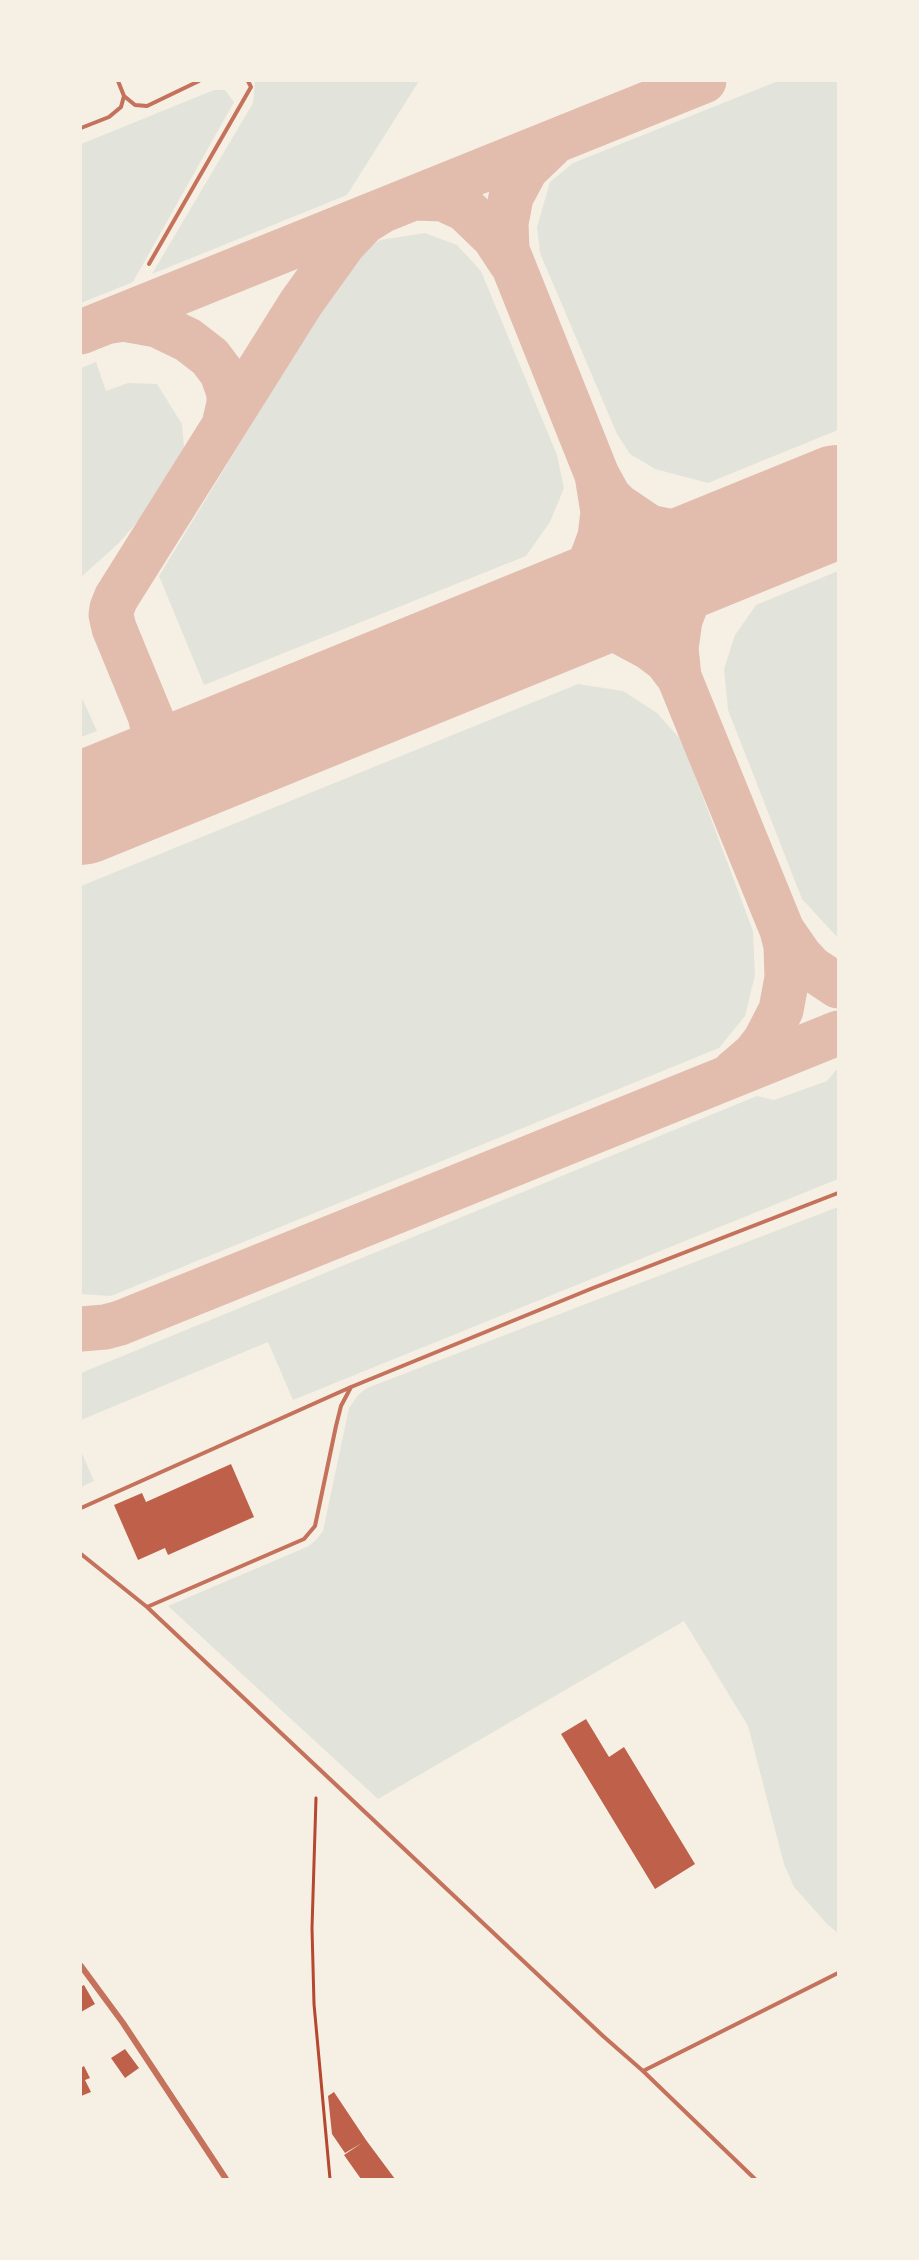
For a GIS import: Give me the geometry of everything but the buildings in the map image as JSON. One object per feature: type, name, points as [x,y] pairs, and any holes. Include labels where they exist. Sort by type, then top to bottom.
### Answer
[{"type":"street","points":[[81,1966],[123,2023],[226,2179]]},
{"type":"lane","points":[[118,81],[124,96],[135,105],[147,106],[199,81]]},
{"type":"lane","points":[[149,264],[251,87],[248,81]]},
{"type":"lane","points":[[81,128],[109,117],[121,107],[124,96]]},
{"type":"lane","points":[[81,1508],[351,1387],[593,1288],[838,1193]]},
{"type":"lane","points":[[147,1607],[304,1539],[315,1526],[341,1406],[351,1387]]},
{"type":"lane","points":[[81,1554],[147,1607],[755,2179]]},
{"type":"lane","points":[[643,2072],[838,1972]]},
{"type":"path","points":[[316,1798],[312,1928],[314,2004],[330,2179]]},
{"type":"shaded area","points":[[255,81],[419,81],[347,195],[152,274],[253,103]]},
{"type":"shaded area","points":[[778,81],[838,81],[838,430],[708,483],[655,469],[630,454],[617,434],[540,253],[537,227],[550,182],[573,163]]},
{"type":"shaded area","points":[[214,90],[225,90],[234,102],[133,282],[81,303],[81,144]]},
{"type":"shaded area","points":[[425,233],[457,245],[481,271],[557,455],[564,488],[550,522],[526,556],[204,685],[159,576],[351,261],[380,240]]},
{"type":"shaded area","points":[[96,362],[106,391],[128,383],[157,384],[182,424],[184,447],[174,479],[119,543],[81,577],[81,368]]},
{"type":"shaded area","points":[[838,571],[838,938],[802,899],[728,710],[724,669],[735,635],[756,605]]},
{"type":"shaded area","points":[[578,684],[623,691],[657,713],[682,741],[753,931],[755,975],[745,1016],[719,1048],[111,1296],[81,1294],[81,886]]},
{"type":"shaded area","points":[[81,696],[97,731],[81,737]]},
{"type":"shaded area","points":[[838,1068],[838,1179],[293,1400],[268,1342],[81,1420],[81,1373],[757,1096],[774,1100],[827,1081]]},
{"type":"shaded area","points":[[838,1207],[838,1933],[794,1887],[784,1864],[748,1726],[684,1621],[378,1799],[168,1606],[309,1546],[316,1540],[323,1531],[349,1408],[358,1395],[367,1388]]},
{"type":"shaded area","points":[[81,1451],[94,1481],[81,1487]]},
{"type":"taxiway","points":[[81,332],[704,81]]},
{"type":"taxiway","points":[[539,622],[566,597],[591,561],[600,537],[603,512],[597,475],[507,250],[506,223],[511,197],[526,169],[550,146]]},
{"type":"taxiway","points":[[416,198],[443,199],[465,209],[494,237],[511,263]]},
{"type":"taxiway","points":[[209,757],[181,751],[163,739],[156,730],[114,628],[112,608],[116,598],[301,303],[344,243],[364,222],[380,212]]},
{"type":"taxiway","points":[[111,321],[124,319],[157,325],[188,340],[210,357],[222,373],[229,393],[224,425]]},
{"type":"taxiway","points":[[597,475],[609,497],[649,527],[692,536],[747,538]]},
{"type":"taxiway","points":[[734,1072],[755,1054],[765,1041],[781,1010],[787,978],[786,946],[782,930],[679,677],[676,648],[680,620],[691,591],[701,576],[722,554],[747,538]]},
{"type":"taxiway","points":[[539,622],[568,618],[597,622],[611,627],[650,648],[666,660],[679,677]]},
{"type":"taxiway","points":[[129,789],[144,774],[153,755],[154,731],[151,720]]},
{"type":"taxiway","points":[[782,930],[811,968],[838,986]]},
{"type":"taxiway","points":[[81,1329],[120,1323],[838,1033]]},
{"type":"runway","points":[[81,809],[838,501]]}]
